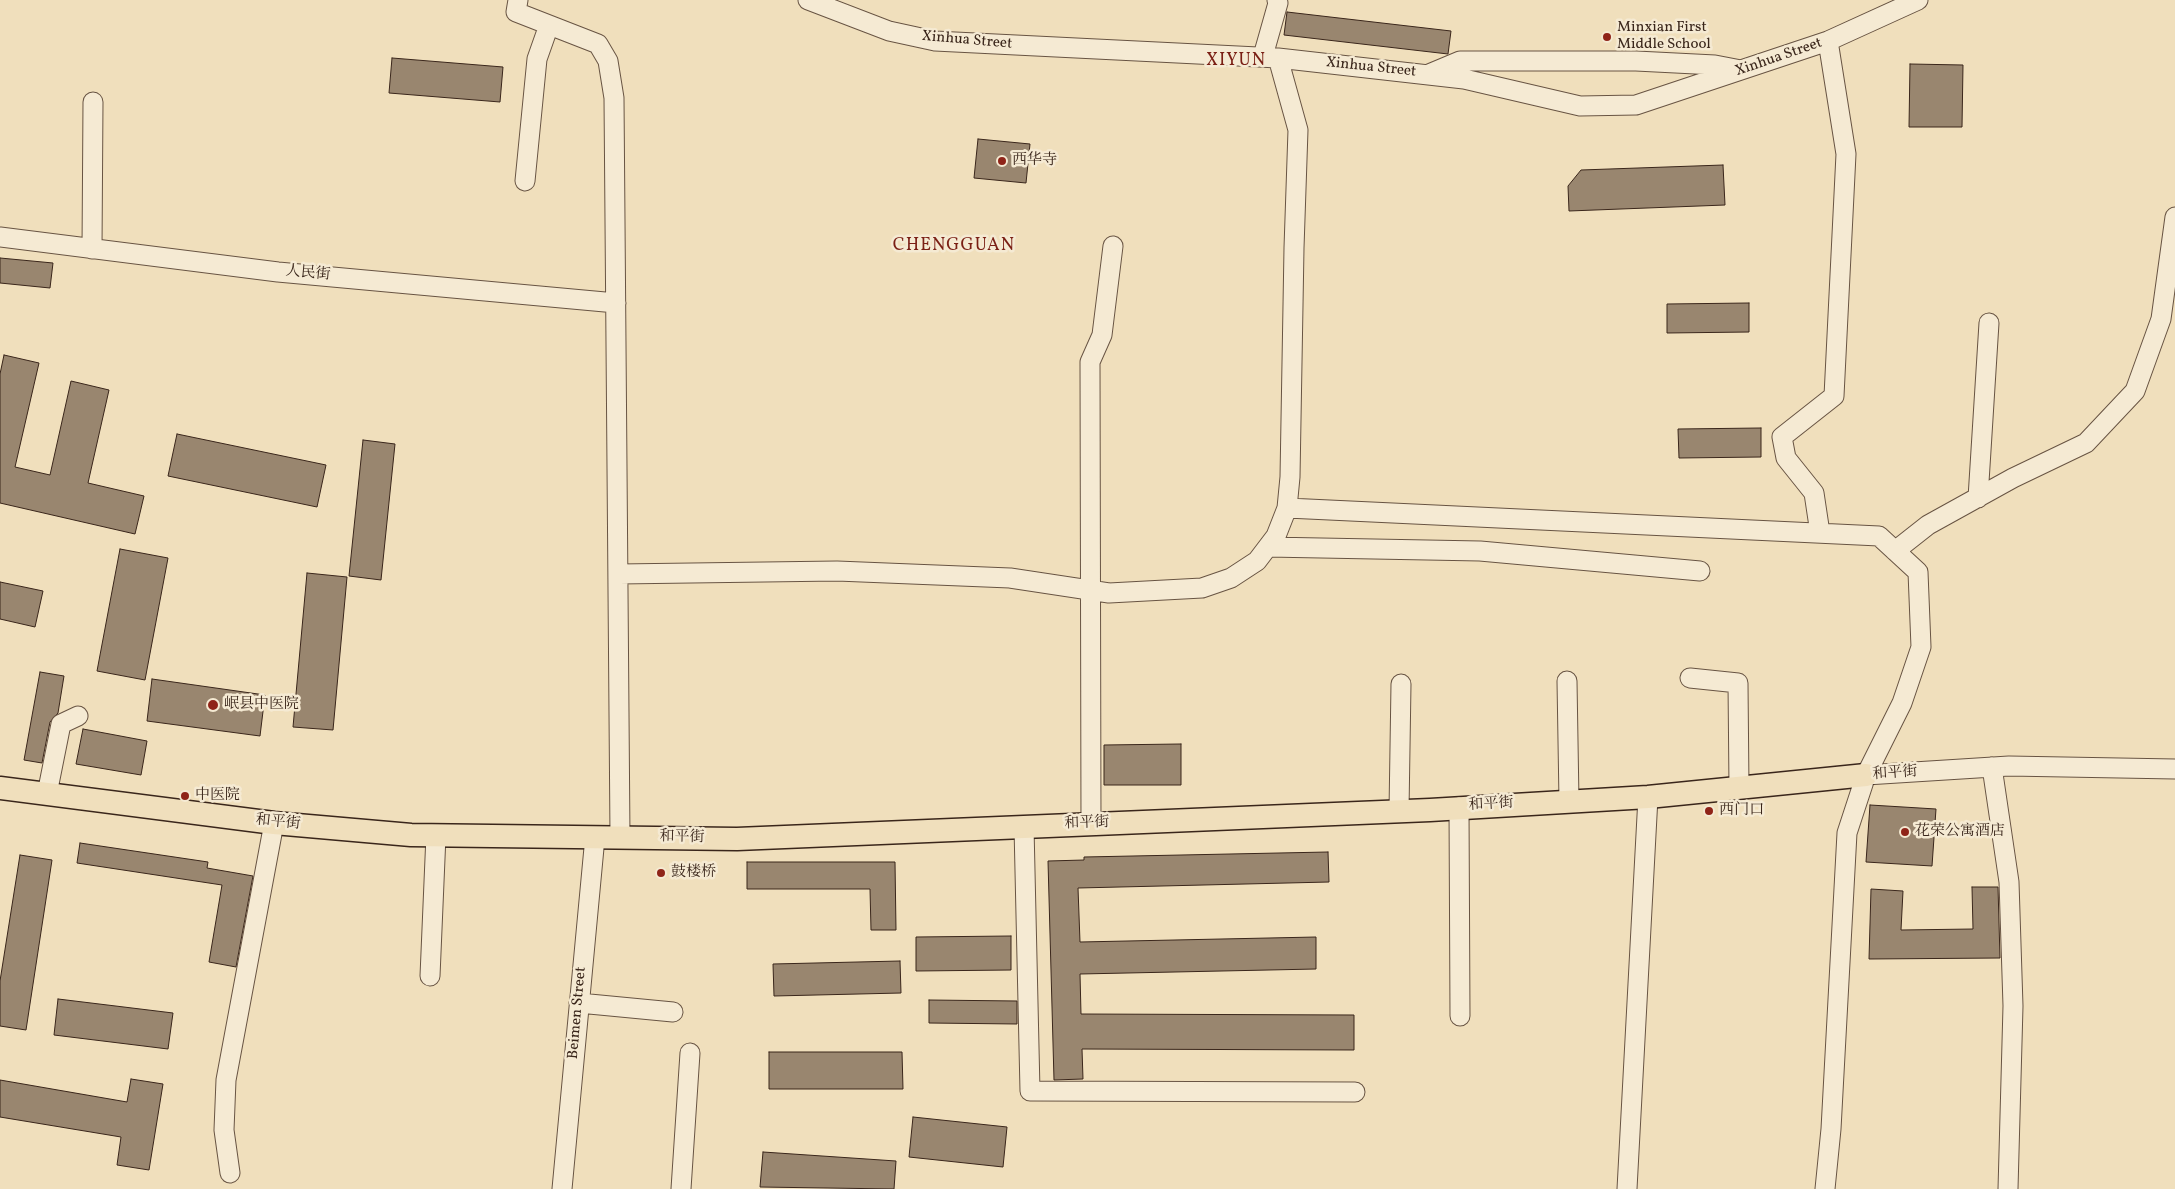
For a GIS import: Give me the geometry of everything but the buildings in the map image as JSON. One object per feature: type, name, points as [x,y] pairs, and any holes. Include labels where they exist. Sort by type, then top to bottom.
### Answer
[{"type":"main road","name":"和平街","points":[[0,788],[274,823],[411,835],[737,839],[1399,811],[1648,797],[1866,775]]},
{"type":"street","points":[[518,0],[516,12],[598,44],[608,61],[614,98],[620,837]]},
{"type":"street","name":"Xinhua Street","points":[[808,0],[889,31],[935,41],[1271,57],[1464,79],[1580,106],[1636,105],[1828,41],[1918,0]]},
{"type":"street","points":[[619,574],[837,571],[1010,578],[1109,592],[1202,588],[1231,578],[1257,561],[1276,536],[1287,508],[1290,477],[1298,130],[1271,57],[1277,0]]},
{"type":"street","points":[[525,181],[537,59],[549,25]]},
{"type":"street","points":[[1820,533],[1814,493],[1786,458],[1782,437],[1834,396],[1846,154],[1828,41]]},
{"type":"street","points":[[1428,74],[1460,61],[1636,61],[1715,65],[1742,71]]},
{"type":"street","points":[[92,249],[93,102]]},
{"type":"street","points":[[1895,551],[1928,525],[2086,443],[2134,392],[2161,319],[2175,217]]},
{"type":"street","name":"人民街","points":[[0,237],[278,272],[616,303]]},
{"type":"street","points":[[1091,824],[1090,362],[1102,335],[1113,246]]},
{"type":"street","points":[[1978,498],[1989,323]]},
{"type":"street","points":[[1287,508],[1879,536],[1918,572],[1921,647],[1902,702],[1866,775],[1847,833],[1832,1119],[1825,1189]]},
{"type":"street","points":[[1268,546],[1480,551],[1700,571]]},
{"type":"street","points":[[1690,678],[1738,683],[1739,788]]},
{"type":"street","points":[[1567,680],[1569,801]]},
{"type":"street","points":[[1399,811],[1400,684]]},
{"type":"street","points":[[47,794],[61,724],[78,716]]},
{"type":"street","points":[[1992,767],[2009,882],[2013,1006],[2008,1189]]},
{"type":"street","name":"和平街","points":[[1866,775],[1992,767],[2175,769]]},
{"type":"street","points":[[1627,1189],[1648,797]]},
{"type":"street","points":[[1459,807],[1460,1016]]},
{"type":"street","points":[[230,1173],[224,1130],[226,1080],[274,823]]},
{"type":"street","points":[[1024,827],[1030,1091],[1355,1092]]},
{"type":"street","points":[[430,976],[436,835]]},
{"type":"street","name":"Beimen Street","points":[[562,1189],[595,837]]},
{"type":"street","points":[[579,1003],[673,1012]]},
{"type":"street","points":[[681,1189],[690,1052]]},
{"type":"place","name":"Minxian First Middle School","points":[[1607,37]]},
{"type":"place","name":"西华寺","points":[[1002,161]]},
{"type":"place","name":"岷县中医院","points":[[213,705]]},
{"type":"place","name":"中医院","points":[[185,796]]},
{"type":"place","name":"西门口","points":[[1709,811]]},
{"type":"place","name":"花荣公寓酒店","points":[[1905,832]]},
{"type":"place","name":"鼓楼桥","points":[[661,873]]},
{"type":"district","name":"XIYUN","points":[[1236,62]]},
{"type":"district","name":"CHENGGUAN","points":[[954,247]]}]
